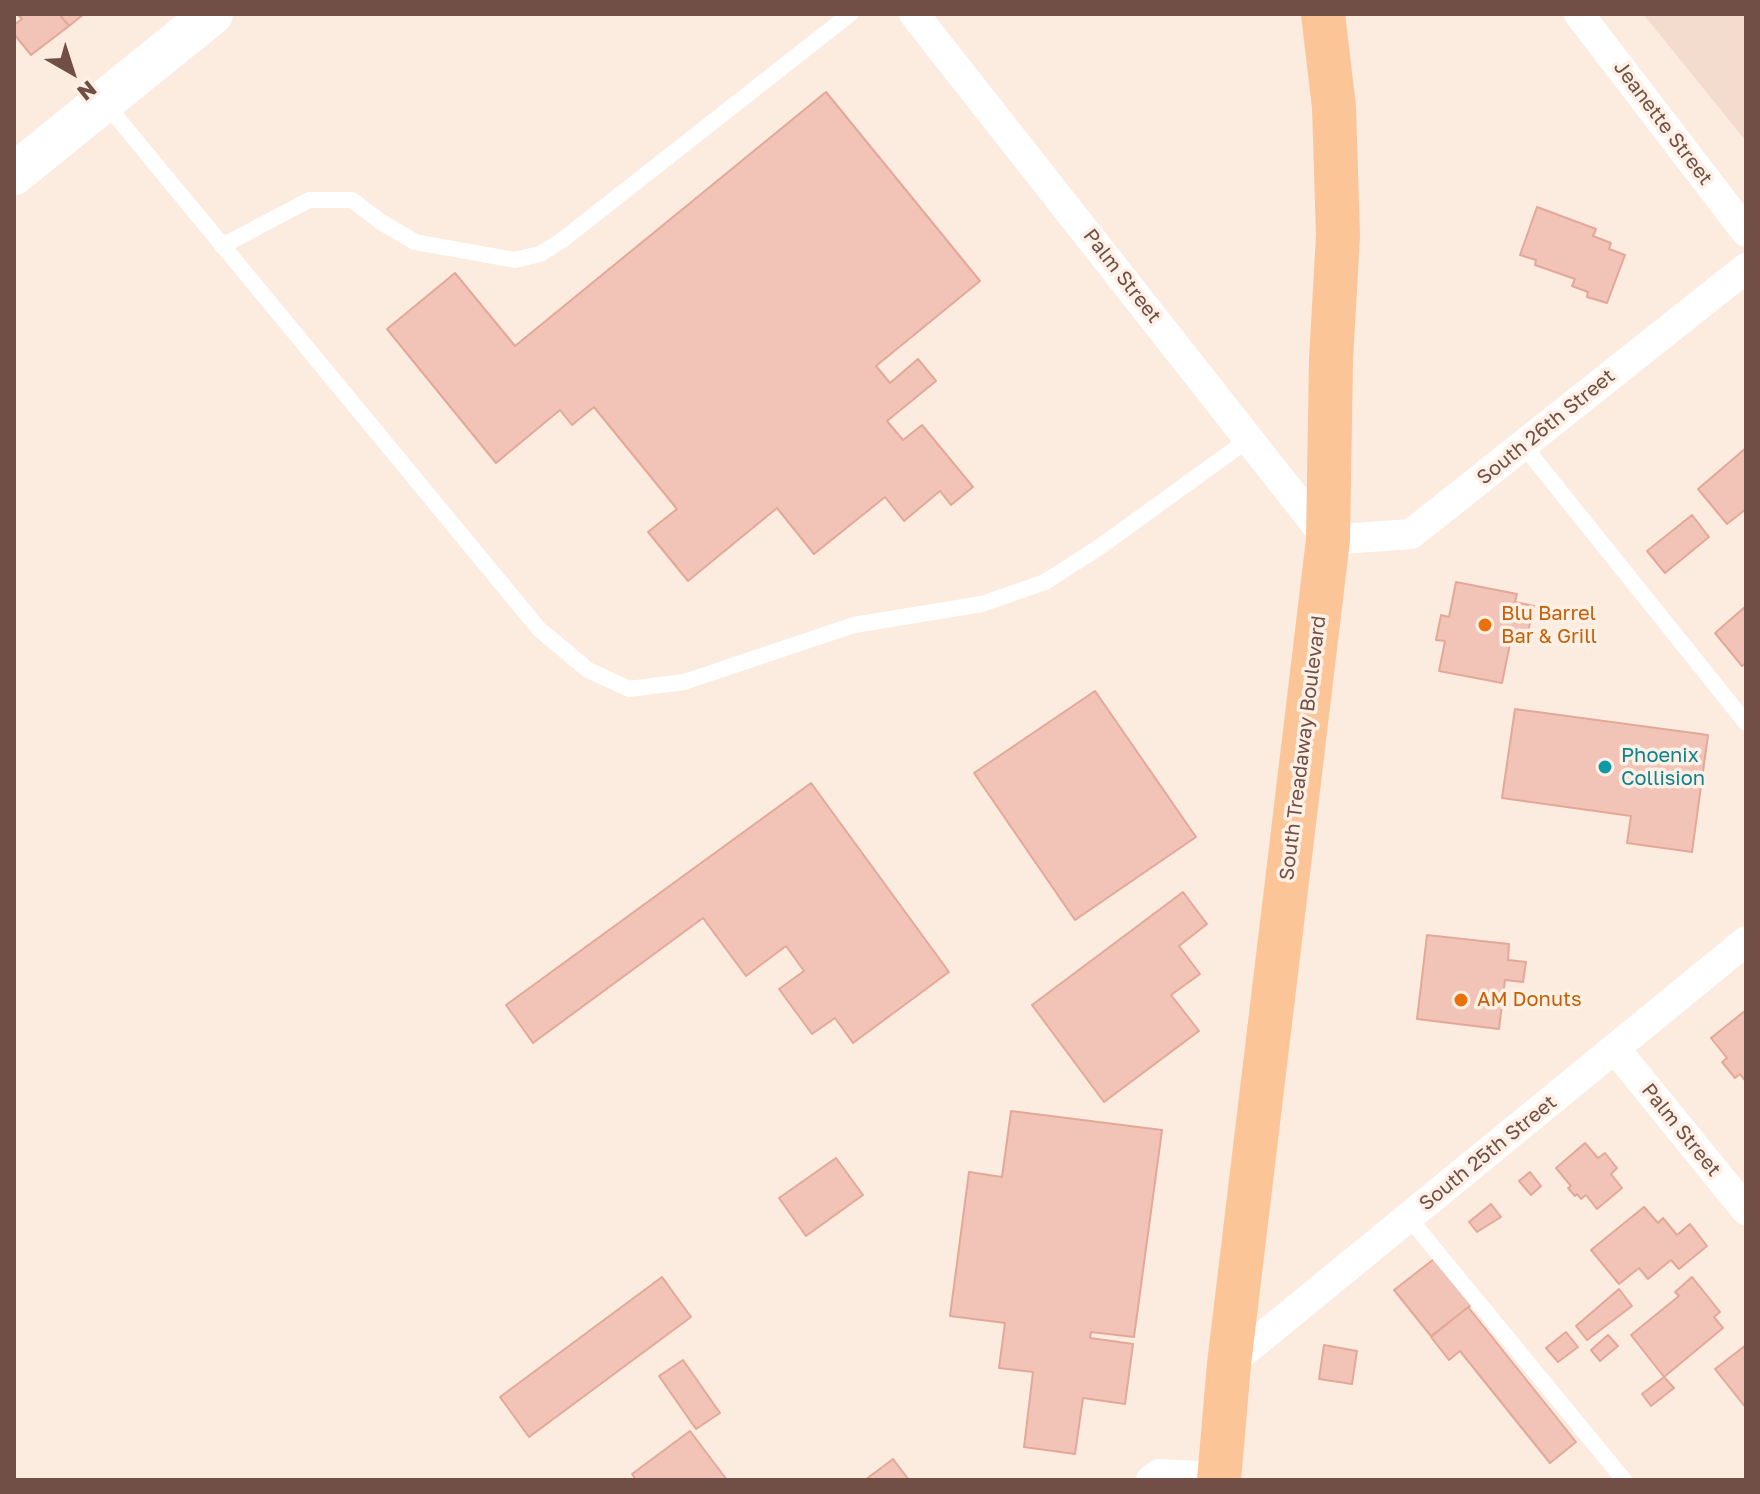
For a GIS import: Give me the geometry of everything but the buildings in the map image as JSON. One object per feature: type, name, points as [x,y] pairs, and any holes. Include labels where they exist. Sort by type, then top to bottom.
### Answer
[{"type":"main road","points":[[14,174],[212,14]]},
{"type":"main road","name":"South Treadaway Boulevard","points":[[1219,1479],[1229,1364],[1328,540],[1331,360],[1338,235],[1334,107],[1323,14]]},
{"type":"street","name":"Palm Street","points":[[914,14],[1328,540]]},
{"type":"street","name":"Jeanette Street","points":[[1579,14],[1746,232]]},
{"type":"street","name":"South 26th Street","points":[[1328,540],[1411,534],[1746,268]]},
{"type":"street","name":"South 25th Street","points":[[1229,1364],[1746,941]]},
{"type":"street","name":"Palm Street","points":[[1616,1050],[1746,1210]]},
{"type":"street","points":[[1151,1480],[1159,1474],[1219,1479]]},
{"type":"lane","points":[[222,246],[309,200],[352,200],[415,242],[515,260],[540,254],[561,241],[850,14]]},
{"type":"lane","points":[[104,102],[539,629],[588,670],[629,689],[684,682],[854,625],[982,604],[1045,582],[1098,548],[1249,439]]},
{"type":"lane","points":[[1523,445],[1746,723]]},
{"type":"lane","points":[[1409,1218],[1624,1480]]},
{"type":"shaded area","points":[[1643,14],[1746,14],[1746,141]]},
{"type":"place","name":"Blu Barrel Bar & Grill","points":[[1485,625]]},
{"type":"place","name":"Phoenix Collision","points":[[1605,767]]},
{"type":"place","name":"AM Donuts","points":[[1461,1000]]}]
